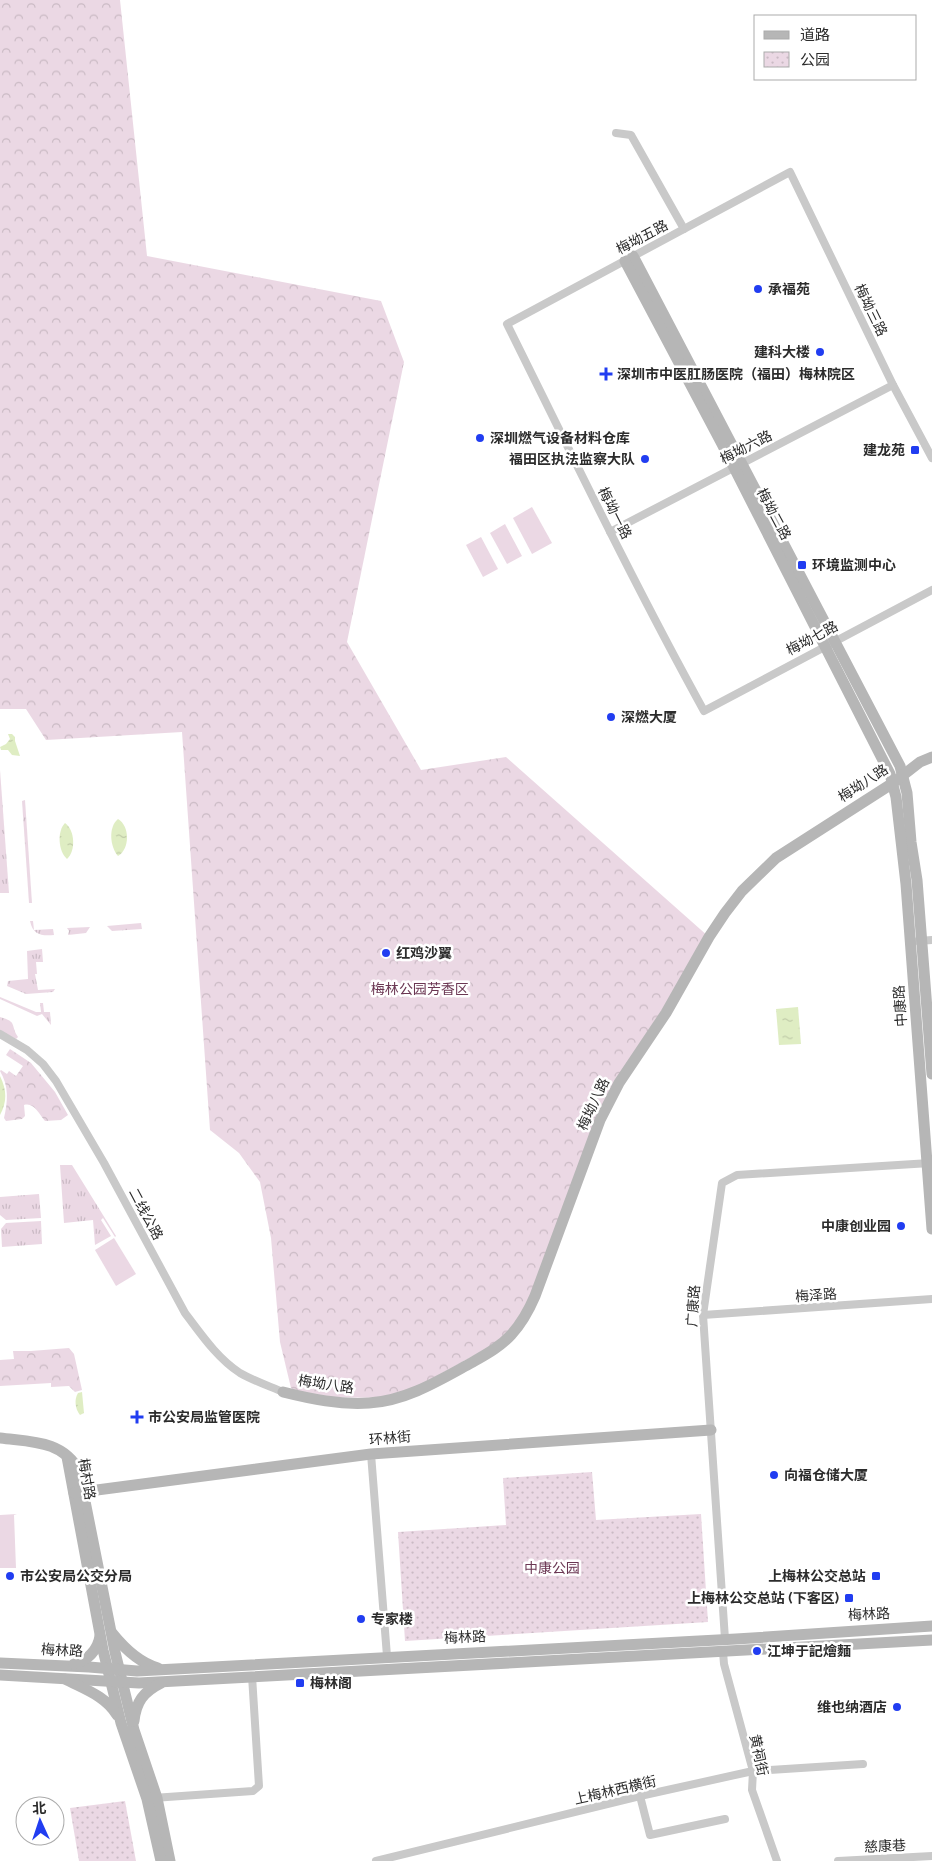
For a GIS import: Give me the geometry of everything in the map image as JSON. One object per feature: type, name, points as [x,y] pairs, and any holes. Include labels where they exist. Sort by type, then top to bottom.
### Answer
[{"type":"street","points":[[616,133],[631,135],[684,229]]},
{"type":"street","name":"梅坳五路","points":[[507,324],[790,172]]},
{"type":"street","name":"梅坳三路","points":[[790,172],[893,385],[932,458]]},
{"type":"street","name":"梅坳二路","points":[[629,259],[830,643],[896,757],[904,775]]},
{"type":"street","name":"梅坳一路","points":[[507,324],[610,532],[665,640],[704,711]]},
{"type":"street","name":"梅坳六路","points":[[610,532],[893,385]]},
{"type":"street","name":"梅坳七路","points":[[704,711],[932,590]]},
{"type":"street","name":"梅坳二路","points":[[830,643],[893,783]]},
{"type":"street","name":"梅坳八路","points":[[283,1392],[324,1401],[356,1403],[370,1403],[397,1398],[442,1379],[491,1351],[511,1335],[526,1315],[535,1296],[608,1103],[619,1082],[666,1013],[725,913],[742,891],[776,858],[893,783],[920,762],[932,757]]},
{"type":"street","name":"中康路","points":[[904,775],[908,793],[911,842],[917,880],[932,1074]]},
{"type":"street","name":"中康路","points":[[893,783],[922,941],[932,1229]]},
{"type":"street","name":"二线公路","points":[[0,1034],[26,1050],[43,1064],[56,1081],[104,1163],[185,1313],[201,1334],[217,1353],[239,1372],[283,1392]]},
{"type":"street","name":"广康路","points":[[726,1639],[703,1316],[722,1183],[728,1178],[737,1175],[930,1163]]},
{"type":"street","name":"梅泽路","points":[[703,1316],[932,1299]]},
{"type":"street","name":"环林街","points":[[78,1492],[371,1454],[711,1430]]},
{"type":"street","name":"梅村路","points":[[0,1438],[44,1444],[67,1454],[78,1492],[115,1675],[121,1723],[152,1799],[161,1861]]},
{"type":"street","points":[[371,1454],[387,1656]]},
{"type":"street","name":"梅林路","points":[[0,1662],[64,1666],[115,1675],[139,1683],[165,1675],[387,1656],[726,1639],[932,1624]]},
{"type":"street","points":[[64,1666],[79,1663],[91,1655],[106,1632],[143,1662],[165,1675],[148,1689],[142,1698],[136,1710],[134,1730]]},
{"type":"street","points":[[926,1641],[932,1646]]},
{"type":"street","name":"梅林路","points":[[165,1675],[252,1676],[926,1641]]},
{"type":"street","name":"黄祠街","points":[[723,1652],[724,1664],[753,1771],[752,1790],[777,1861]]},
{"type":"street","name":"梅林路","points":[[0,1675],[61,1677],[115,1675]]},
{"type":"street","name":"梅村路","points":[[115,1675],[134,1730],[170,1861]]},
{"type":"street","points":[[152,1799],[253,1792],[259,1786],[252,1676]]},
{"type":"street","points":[[61,1677],[105,1700],[115,1711],[121,1723]]},
{"type":"street","name":"上梅林西横街","points":[[376,1861],[640,1796],[753,1771],[863,1764]]},
{"type":"street","points":[[640,1796],[650,1835],[726,1819]]},
{"type":"street","name":"慈康巷","points":[[838,1861],[932,1856]]},
{"type":"green space","name":"梅林公园芳香区","points":[[0,0],[120,0],[147,256],[381,301],[404,362],[347,642],[421,770],[506,757],[709,937],[619,1083],[549,1261],[511,1335],[397,1398],[305,1397],[291,1388],[280,1342],[271,1238],[260,1182],[239,1153],[210,1130],[182,732],[46,740],[26,709],[0,709]]},
{"type":"green space","points":[[532,507],[552,543],[532,554],[513,518]]},
{"type":"green space","points":[[505,524],[522,556],[507,564],[490,533]]},
{"type":"green space","points":[[481,537],[498,569],[483,577],[466,545]]},
{"type":"green space","points":[[0,770],[9,893],[0,893]]},
{"type":"green space","points":[[25,800],[32,903],[29,903],[22,801]]},
{"type":"green space","points":[[30,921],[33,921],[34,930],[53,929],[54,935],[38,934],[35,932],[31,926]]},
{"type":"green space","points":[[141,923],[142,929],[112,931],[107,926]]},
{"type":"green space","points":[[90,927],[86,933],[68,935],[69,931],[67,928]]},
{"type":"green space","points":[[42,949],[43,962],[36,962],[37,974],[35,974],[38,990],[55,989],[53,992],[26,994],[7,986],[8,981],[28,979],[27,951]]},
{"type":"green space","points":[[0,997],[36,1012],[41,1012],[40,1003],[43,1003],[44,1012],[50,1012],[51,1025],[42,1014],[37,1016],[0,999]]},
{"type":"green space","points":[[0,1017],[13,1024],[18,1037],[16,1039],[0,1031]]},
{"type":"green space","points":[[10,1049],[31,1063],[55,1092],[68,1115],[61,1120],[45,1121],[31,1105],[24,1105],[25,1116],[22,1119],[6,1121],[4,1118],[7,1100],[6,1088],[0,1071],[7,1074],[9,1071],[16,1076],[23,1066],[6,1055]]},
{"type":"green space","points":[[60,1165],[72,1165],[115,1237],[103,1218],[101,1220],[111,1236],[95,1245],[93,1220],[64,1223]]},
{"type":"green space","points":[[39,1194],[41,1218],[6,1220],[0,1215],[0,1197]]},
{"type":"green space","points":[[41,1221],[42,1244],[2,1247],[1,1229],[6,1223]]},
{"type":"green space","points":[[114,1238],[136,1274],[116,1286],[95,1250]]},
{"type":"green space","points":[[69,1348],[74,1354],[82,1390],[75,1392],[69,1386],[51,1387],[51,1383],[0,1386],[0,1360],[14,1359],[13,1351]]},
{"type":"green space","name":"中康公园","points":[[592,1472],[596,1520],[701,1514],[708,1622],[405,1641],[398,1532],[506,1525],[503,1478]]},
{"type":"green space","points":[[17,1514],[14,1515],[16,1568],[0,1568],[0,1515]]},
{"type":"green space","points":[[125,1801],[136,1861],[79,1861],[70,1808]]},
{"type":"water","points":[[8,734],[12,734],[15,737],[20,756],[12,755],[8,750],[1,750],[0,747],[10,739]]},
{"type":"water","points":[[118,819],[125,827],[127,838],[125,848],[118,856],[113,848],[111,832]]},
{"type":"water","points":[[65,823],[71,830],[73,841],[72,851],[67,859],[60,846],[61,831]]},
{"type":"water","points":[[798,1007],[801,1044],[779,1045],[776,1009]]},
{"type":"water","points":[[0,1076],[5,1096],[0,1115]]},
{"type":"water","points":[[82,1392],[84,1413],[80,1415],[76,1407],[76,1401],[78,1393]]},
{"type":"place","name":"承福苑","points":[[758,289]]},
{"type":"place","name":"建科大楼","points":[[820,352]]},
{"type":"place","name":"深圳市中医肛肠医院（福田）梅林院区","points":[[606,374]]},
{"type":"place","name":"深圳燃气设备材料仓库","points":[[480,438]]},
{"type":"place","name":"建龙苑","points":[[915,450]]},
{"type":"place","name":"福田区执法监察大队","points":[[645,459]]},
{"type":"place","name":"环境监测中心","points":[[802,565]]},
{"type":"place","name":"深燃大厦","points":[[611,717]]},
{"type":"place","name":"红鸡沙翼","points":[[386,953]]},
{"type":"place","name":"中康创业园","points":[[901,1226]]},
{"type":"place","name":"市公安局监管医院","points":[[137,1417]]},
{"type":"place","name":"向福仓储大厦","points":[[774,1475]]},
{"type":"place","name":"市公安局公交分局","points":[[10,1576]]},
{"type":"place","name":"上梅林公交总站","points":[[876,1576]]},
{"type":"place","name":"上梅林公交总站 (下客区)","points":[[849,1598]]},
{"type":"place","name":"专家楼","points":[[361,1619]]},
{"type":"place","name":"江坤于記燴麵","points":[[757,1651]]},
{"type":"place","name":"梅林阁","points":[[300,1683]]},
{"type":"place","name":"维也纳酒店","points":[[897,1707]]}]
